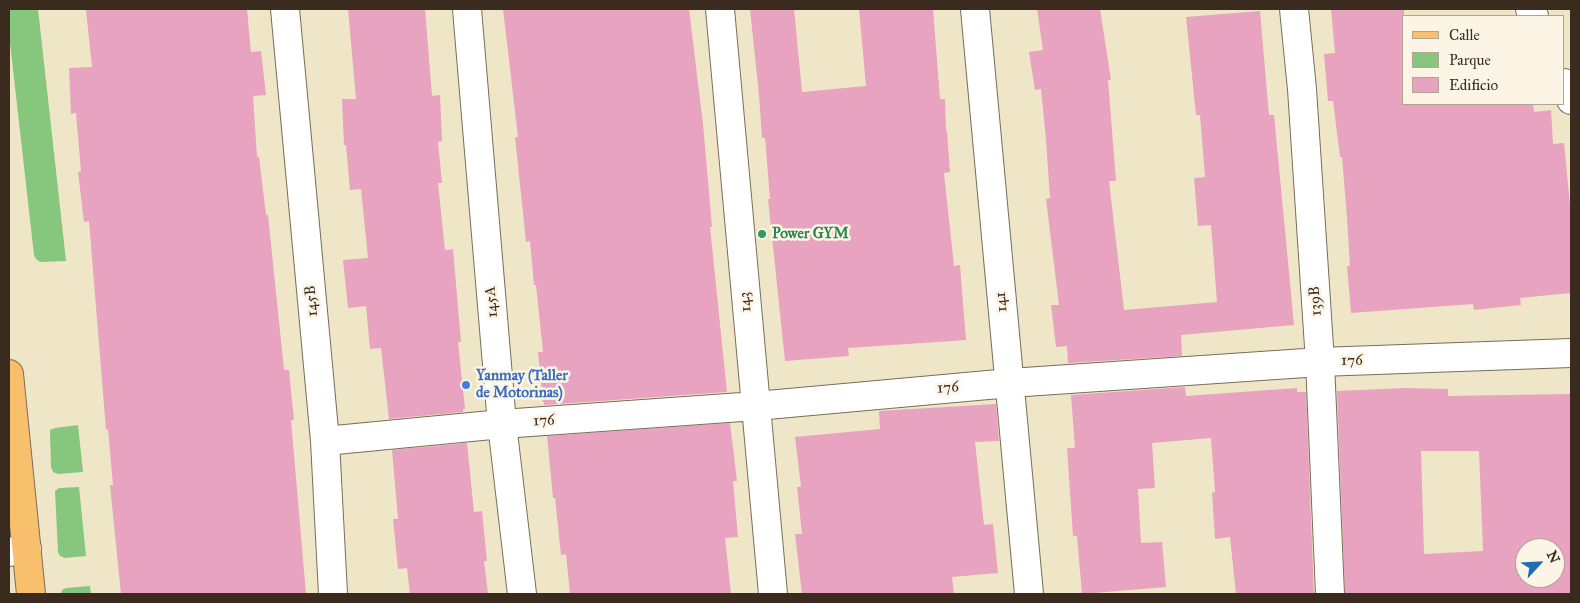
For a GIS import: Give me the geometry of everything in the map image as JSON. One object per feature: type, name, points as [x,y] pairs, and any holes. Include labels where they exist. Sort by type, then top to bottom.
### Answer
[{"type":"main road","points":[[9,374],[18,550],[31,594]]},
{"type":"street","name":"145B","points":[[285,9],[325,441],[333,594]]},
{"type":"street","name":"145A","points":[[467,9],[502,424],[522,594]]},
{"type":"street","name":"143","points":[[720,9],[773,594]]},
{"type":"street","name":"141","points":[[976,9],[1029,594]]},
{"type":"street","name":"139B","points":[[1294,9],[1302,90],[1320,362],[1330,594]]},
{"type":"street","points":[[1565,85],[1571,100]]},
{"type":"street","name":"176","points":[[325,441],[502,424],[756,406],[1010,383],[1320,362],[1571,353]]},
{"type":"green space","points":[[9,9],[38,9],[66,261],[40,262],[34,255],[9,34]]},
{"type":"green space","points":[[78,425],[83,472],[58,474],[53,472],[51,467],[50,430]]},
{"type":"green space","points":[[79,487],[86,556],[65,558],[60,556],[58,552],[55,491],[59,488]]},
{"type":"green space","points":[[90,586],[91,594],[61,594],[62,590],[66,588]]},
{"type":"building","points":[[247,9],[251,52],[261,51],[266,95],[253,96],[257,157],[259,157],[266,215],[268,215],[284,370],[289,370],[294,420],[291,420],[306,594],[121,594],[110,485],[113,485],[108,429],[106,430],[89,221],[84,222],[78,172],[81,171],[76,113],[71,114],[69,68],[92,67],[86,10]]},
{"type":"building","points":[[348,9],[425,9],[432,96],[440,95],[442,141],[438,142],[442,183],[438,183],[445,250],[453,249],[461,342],[458,342],[465,409],[463,409],[463,412],[389,419],[381,348],[370,349],[366,306],[348,308],[343,260],[368,258],[361,189],[350,190],[346,145],[344,145],[342,99],[356,99]]},
{"type":"building","points":[[503,9],[689,9],[703,124],[712,227],[710,227],[727,392],[544,405],[538,352],[543,352],[530,241],[526,242],[515,137],[518,137]]},
{"type":"building","points":[[750,9],[794,9],[802,92],[866,86],[859,9],[933,9],[940,99],[945,99],[950,172],[944,173],[954,266],[960,265],[966,340],[848,348],[849,356],[785,361],[768,199],[770,199],[765,138],[762,138]]},
{"type":"building","points":[[1037,9],[1100,9],[1111,80],[1108,80],[1116,181],[1109,181],[1124,310],[1217,302],[1211,225],[1198,226],[1194,178],[1205,177],[1200,115],[1196,115],[1186,17],[1260,11],[1269,115],[1274,115],[1294,325],[1181,335],[1182,356],[1068,363],[1067,346],[1056,347],[1051,305],[1059,305],[1046,199],[1050,198],[1046,140],[1041,89],[1035,90],[1029,52],[1043,50]]},
{"type":"building","points":[[1331,9],[1404,9],[1404,15],[1402,15],[1402,105],[1533,105],[1534,112],[1551,110],[1553,144],[1564,143],[1571,205],[1571,293],[1520,298],[1521,305],[1474,310],[1473,304],[1351,313],[1347,266],[1350,266],[1342,157],[1340,157],[1333,101],[1328,101],[1324,54],[1335,53]]},
{"type":"building","points":[[1185,387],[1186,396],[1297,388],[1297,392],[1306,392],[1314,594],[1236,594],[1230,537],[1215,539],[1212,493],[1215,492],[1211,438],[1152,443],[1155,488],[1138,489],[1141,543],[1162,542],[1166,587],[1082,594],[1077,536],[1073,536],[1067,448],[1075,448],[1071,395]]},
{"type":"building","points":[[1404,388],[1448,389],[1448,396],[1571,394],[1571,594],[1345,594],[1337,391]],"holes":[[[1421,451],[1479,451],[1483,551],[1424,554]]]},
{"type":"building","points":[[996,404],[999,441],[975,442],[984,525],[993,524],[998,573],[952,577],[954,594],[802,594],[795,534],[802,534],[797,487],[801,487],[795,437],[880,429],[879,411]]},
{"type":"building","points":[[730,423],[737,481],[733,481],[738,537],[725,538],[731,594],[570,594],[566,554],[561,555],[547,436]]},
{"type":"building","points":[[467,443],[474,512],[482,511],[487,561],[484,561],[488,594],[410,594],[407,568],[398,569],[393,519],[398,519],[392,450]]},
{"type":"place","name":"Power GYM","points":[[762,234]]},
{"type":"place","name":"Yanmay (Taller de Motorinas)","points":[[466,385]]}]
